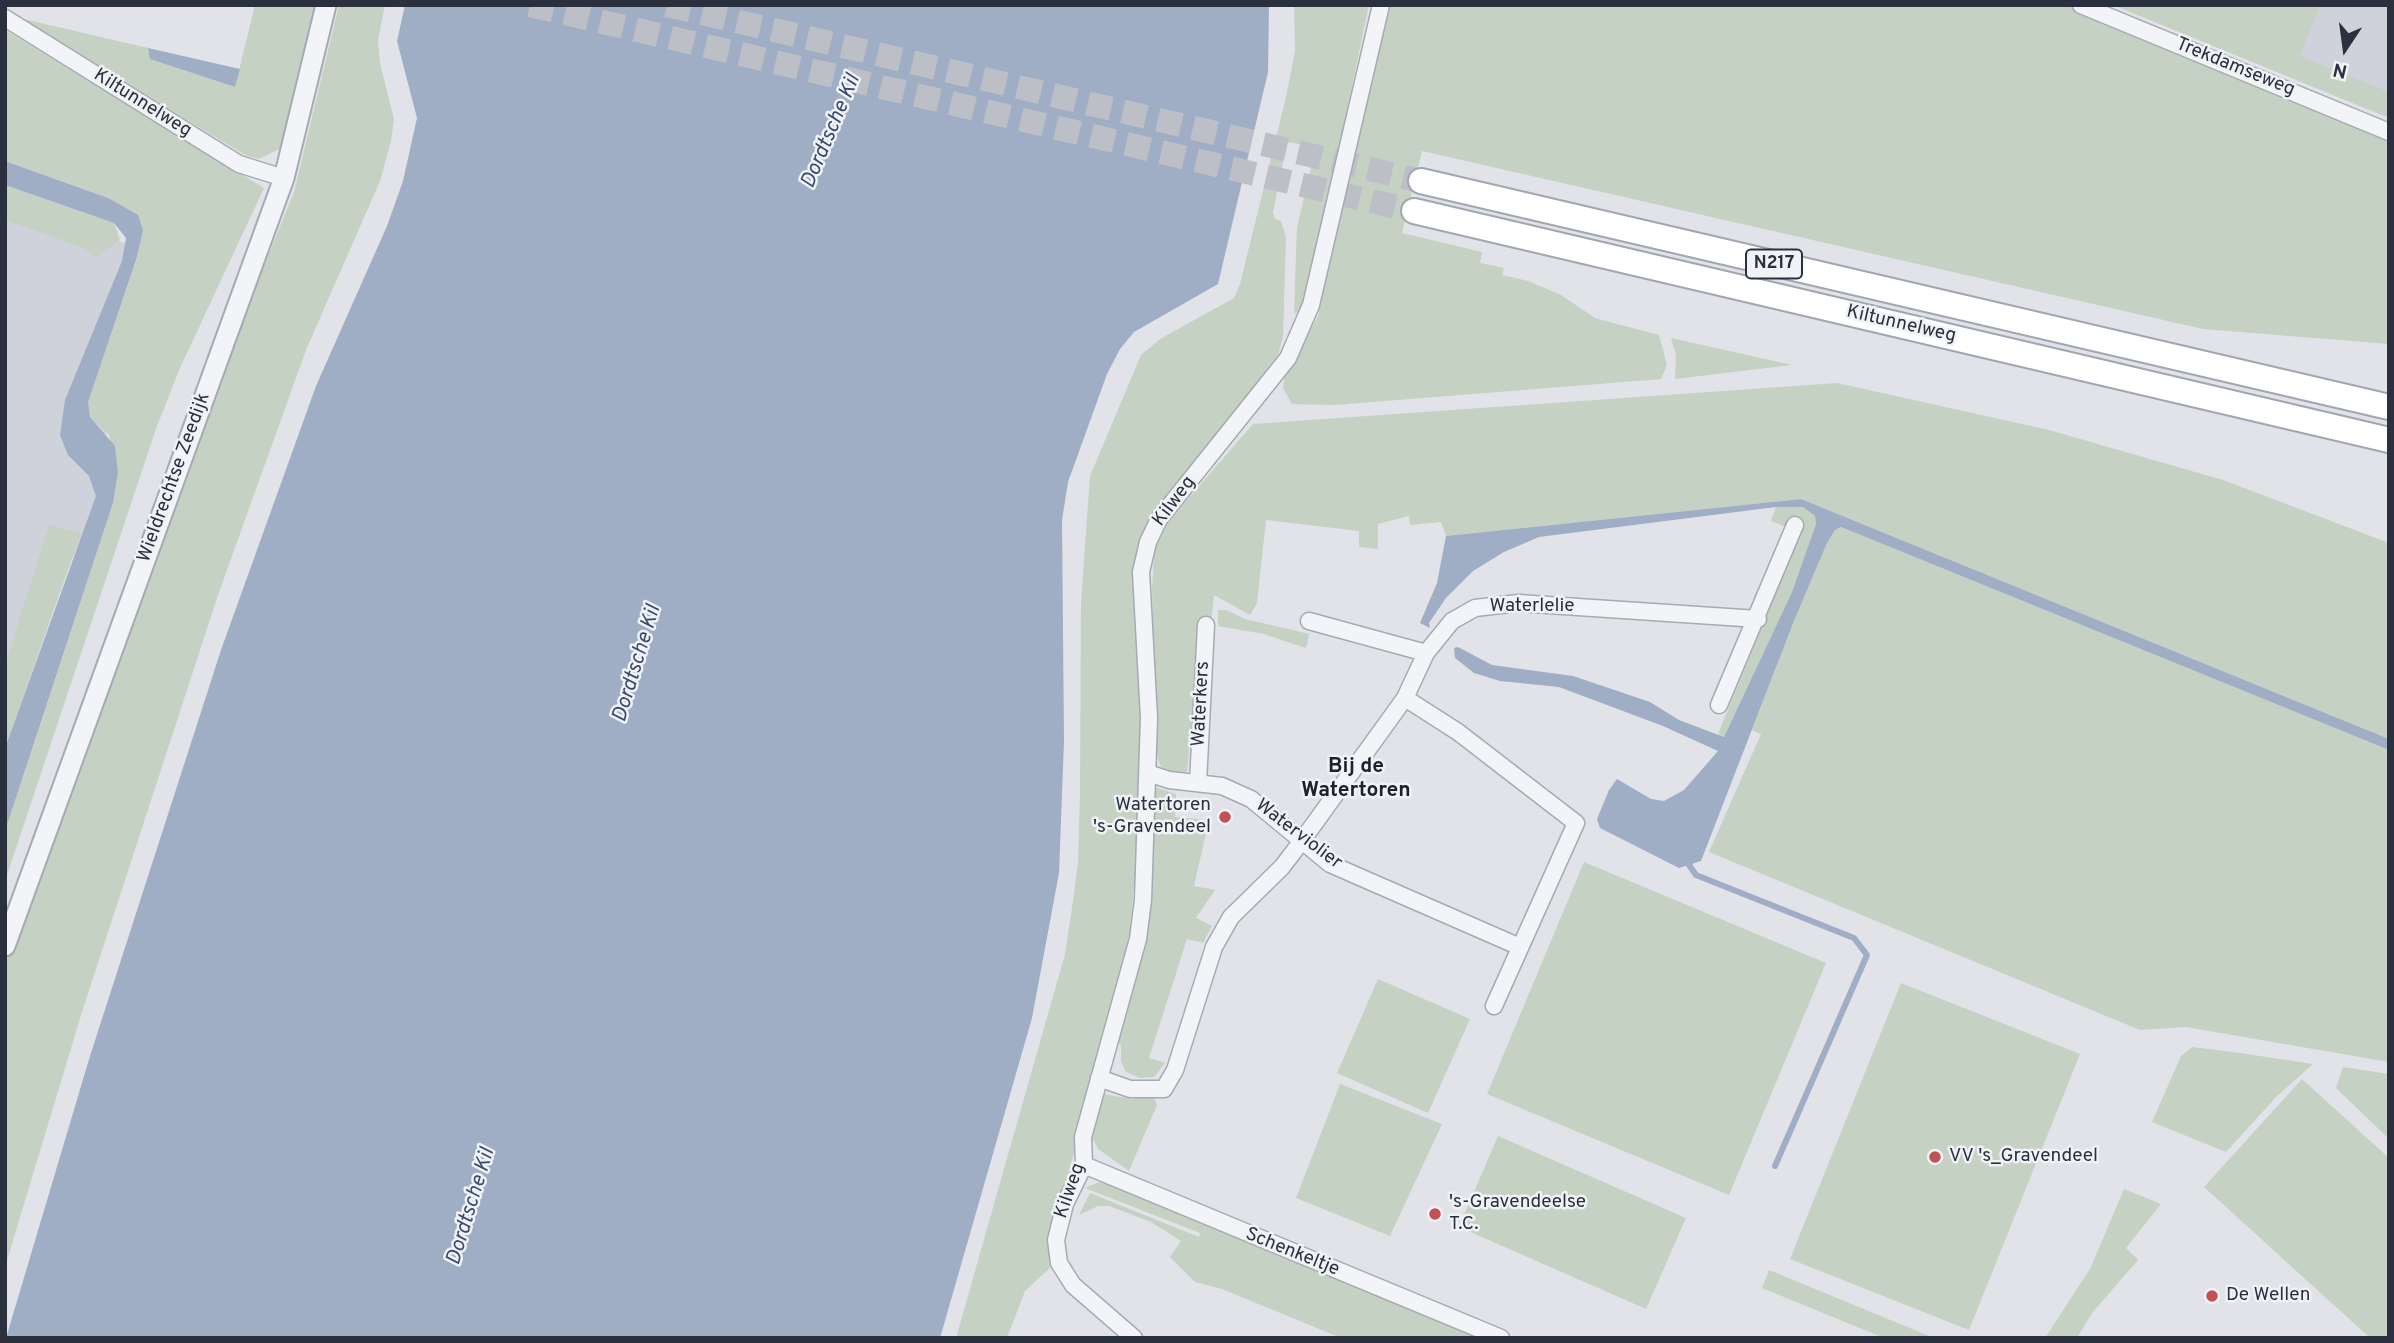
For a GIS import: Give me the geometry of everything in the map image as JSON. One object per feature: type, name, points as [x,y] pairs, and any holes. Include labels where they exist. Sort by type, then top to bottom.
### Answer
[{"type":"main road","name":"Kiltunnelweg","points":[[1421,181],[2389,407]]},
{"type":"main road","name":"Kiltunnelweg","points":[[1413,211],[2389,440]]},
{"type":"street","name":"Wieldrechtse Zeedijk","points":[[5,946],[284,178],[326,5]]},
{"type":"street","name":"Kilweg","points":[[1133,1338],[1073,1285],[1059,1263],[1056,1240],[1065,1204],[1084,1165],[1083,1137],[1138,939],[1143,900],[1149,718],[1142,572],[1148,542],[1159,519],[1288,358],[1311,305],[1381,5]]},
{"type":"street","name":"Trekdamseweg","points":[[2081,5],[2389,131]]},
{"type":"street","name":"Kiltunnelweg","points":[[5,18],[239,164],[284,178]]},
{"type":"street","points":[[1719,705],[1758,619],[1795,525]]},
{"type":"street","name":"Waterlelie","points":[[1301,842],[1405,698],[1426,653],[1452,621],[1475,608],[1492,604],[1638,609],[1758,619]]},
{"type":"street","points":[[1309,621],[1426,653]]},
{"type":"street","name":"Waterkers","points":[[1198,783],[1206,625]]},
{"type":"street","points":[[1405,698],[1458,732],[1576,823],[1494,1006]]},
{"type":"street","name":"Waterviolier","points":[[1148,773],[1222,786],[1251,799],[1330,864],[1520,947]]},
{"type":"street","points":[[1099,1078],[1130,1089],[1164,1089],[1175,1070],[1214,947],[1231,917],[1282,867],[1301,842]]},
{"type":"street","name":"Schenkeltje","points":[[1084,1165],[1501,1338]]},
{"type":"shaded area","points":[[2290,5],[2389,5],[2389,106],[2272,59]]},
{"type":"shaded area","points":[[5,199],[130,245],[99,487],[84,537],[5,680]]},
{"type":"green space","points":[[255,5],[316,5],[283,147],[259,159],[247,156],[15,17],[148,48],[151,59],[235,87]]},
{"type":"green space","points":[[339,5],[385,5],[378,40],[380,63],[394,119],[391,141],[380,181],[306,350],[218,595],[82,1012],[5,1267],[5,954],[192,443],[294,192]]},
{"type":"green space","points":[[1294,5],[1369,5],[1325,213],[1300,312],[1294,313],[1297,227],[1316,147],[1287,142],[1273,213],[1275,219],[1281,221],[1286,237],[1283,337],[1278,355],[1152,518],[1134,581],[1144,775],[1130,930],[1117,996],[1058,1211],[1053,1265],[1025,1291],[1007,1338],[956,1338],[1065,954],[1078,863],[1081,603],[1090,476],[1141,355],[1160,339],[1234,298],[1240,284],[1286,97],[1295,51]]},
{"type":"green space","points":[[1388,5],[2070,5],[2389,137],[2389,344],[2203,329],[1422,151],[1402,233],[1482,252],[1480,263],[1504,268],[1502,275],[1528,281],[1561,295],[1595,318],[1659,335],[1667,365],[1661,379],[1335,405],[1292,404],[1283,388],[1285,373],[1318,316],[1336,217]]},
{"type":"green space","points":[[2113,5],[2320,5],[2300,56],[2389,92],[2389,118]]},
{"type":"green space","points":[[5,30],[264,188],[180,368],[157,426],[5,881],[5,831],[113,503],[118,473],[109,435],[90,416],[88,402],[137,257],[143,230],[108,198],[5,161]]},
{"type":"green space","points":[[5,185],[114,223],[120,240],[96,257],[84,248],[5,220]]},
{"type":"green space","points":[[1671,338],[1792,365],[1675,379],[1676,355]]},
{"type":"green space","points":[[1837,383],[2049,430],[2223,480],[2389,543],[2389,739],[1801,499],[1446,536],[1441,522],[1410,525],[1409,516],[1378,524],[1378,549],[1359,547],[1359,531],[1266,520],[1257,603],[1250,615],[1214,595],[1211,622],[1200,621],[1187,772],[1179,774],[1161,767],[1156,753],[1152,589],[1154,555],[1160,531],[1253,424]]},
{"type":"green space","points":[[1776,507],[1803,507],[1815,516],[1816,524],[1792,592],[1724,737],[1718,734],[1803,527],[1789,522],[1786,527],[1771,521]]},
{"type":"green space","points":[[49,525],[81,533],[5,748],[5,666]]},
{"type":"green space","points":[[1841,527],[2389,750],[2389,1062],[2186,1027],[2140,1030],[1709,852],[1761,734],[1752,730],[1794,621],[1827,543],[1835,530]]},
{"type":"green space","points":[[1218,610],[1309,634],[1307,645],[1305,648],[1264,634],[1218,626]]},
{"type":"green space","points":[[1154,787],[1176,794],[1175,817],[1209,820],[1194,886],[1215,890],[1196,918],[1212,926],[1203,943],[1187,939],[1149,1058],[1165,1063],[1154,1077],[1140,1078],[1126,1072],[1121,1061],[1121,1045],[1118,1043],[1142,954],[1150,908]]},
{"type":"green space","points":[[1584,862],[1826,963],[1729,1195],[1487,1094]]},
{"type":"green space","points":[[1378,979],[1470,1019],[1428,1113],[1337,1073]]},
{"type":"green space","name":"VV 's_Gravendeel","points":[[1901,983],[2080,1054],[1969,1330],[1790,1259]]},
{"type":"green space","points":[[2192,1047],[2313,1064],[2277,1096],[2226,1152],[2152,1122],[2181,1056]]},
{"type":"green space","points":[[2343,1067],[2389,1074],[2389,1139],[2336,1088]]},
{"type":"green space","points":[[2302,1079],[2389,1158],[2389,1338],[2370,1338],[2204,1187]]},
{"type":"green space","points":[[1340,1084],[1442,1124],[1390,1236],[1296,1198]]},
{"type":"green space","points":[[1103,1094],[1131,1099],[1154,1097],[1157,1105],[1129,1171],[1098,1149],[1092,1137]]},
{"type":"green space","points":[[1498,1136],[1686,1218],[1646,1309],[1459,1227]]},
{"type":"green space","points":[[1099,1182],[1487,1338],[1341,1338],[1222,1289],[1195,1282],[1170,1257],[1181,1241],[1151,1222],[1109,1206],[1098,1206],[1079,1215],[1090,1193],[1199,1237],[1200,1233],[1085,1188]]},
{"type":"green space","points":[[2124,1189],[2161,1204],[2126,1248],[2138,1260],[2092,1313],[2077,1338],[2045,1338],[2090,1269]]},
{"type":"green space","points":[[1769,1270],[1934,1338],[1884,1338],[1762,1288]]},
{"type":"water","name":"Dordtsche Kil","points":[[405,5],[1269,5],[1268,72],[1218,284],[1134,332],[1120,349],[1107,374],[1068,482],[1062,520],[1064,741],[1059,873],[1032,1018],[940,1338],[6,1338],[90,1056],[221,650],[316,386],[387,226],[403,181],[417,118],[397,41]]},
{"type":"water","points":[[148,48],[240,69],[235,87],[150,59]]},
{"type":"water","points":[[5,161],[108,198],[138,215],[143,230],[137,257],[88,402],[90,417],[115,446],[118,473],[113,503],[5,831],[5,748],[96,496],[89,476],[68,455],[60,435],[65,400],[122,261],[126,238],[114,223],[5,185]]},
{"type":"water","points":[[1801,499],[2389,739],[2389,750],[1841,527],[1835,530],[1827,543],[1794,621],[1701,861],[1679,868],[1600,828],[1597,819],[1609,790],[1617,779],[1651,799],[1664,801],[1684,790],[1718,751],[1663,726],[1559,687],[1500,681],[1474,673],[1455,658],[1454,648],[1458,647],[1492,665],[1573,676],[1650,702],[1679,720],[1724,737],[1792,592],[1816,524],[1815,516],[1803,507],[1776,507],[1539,537],[1504,552],[1473,571],[1446,598],[1429,623],[1430,628],[1420,623],[1437,583],[1446,536]]},
{"type":"waterway","points":[[1692,859],[1689,865],[1696,875],[1854,938],[1867,955],[1775,1166]]},
{"type":"tunnel","points":[[530,5],[1414,211]]},
{"type":"tunnel","points":[[667,5],[1421,181]]},
{"type":"place","name":"Watertoren 's-Gravendeel","points":[[1225,817]]},
{"type":"place","name":"VV 's_Gravendeel","points":[[1935,1157]]},
{"type":"place","name":"'s-Gravendeelse T.C.","points":[[1435,1214]]},
{"type":"place","name":"De Wellen","points":[[2212,1296]]},
{"type":"district","name":"Bij de Watertoren","points":[[1356,780]]}]
